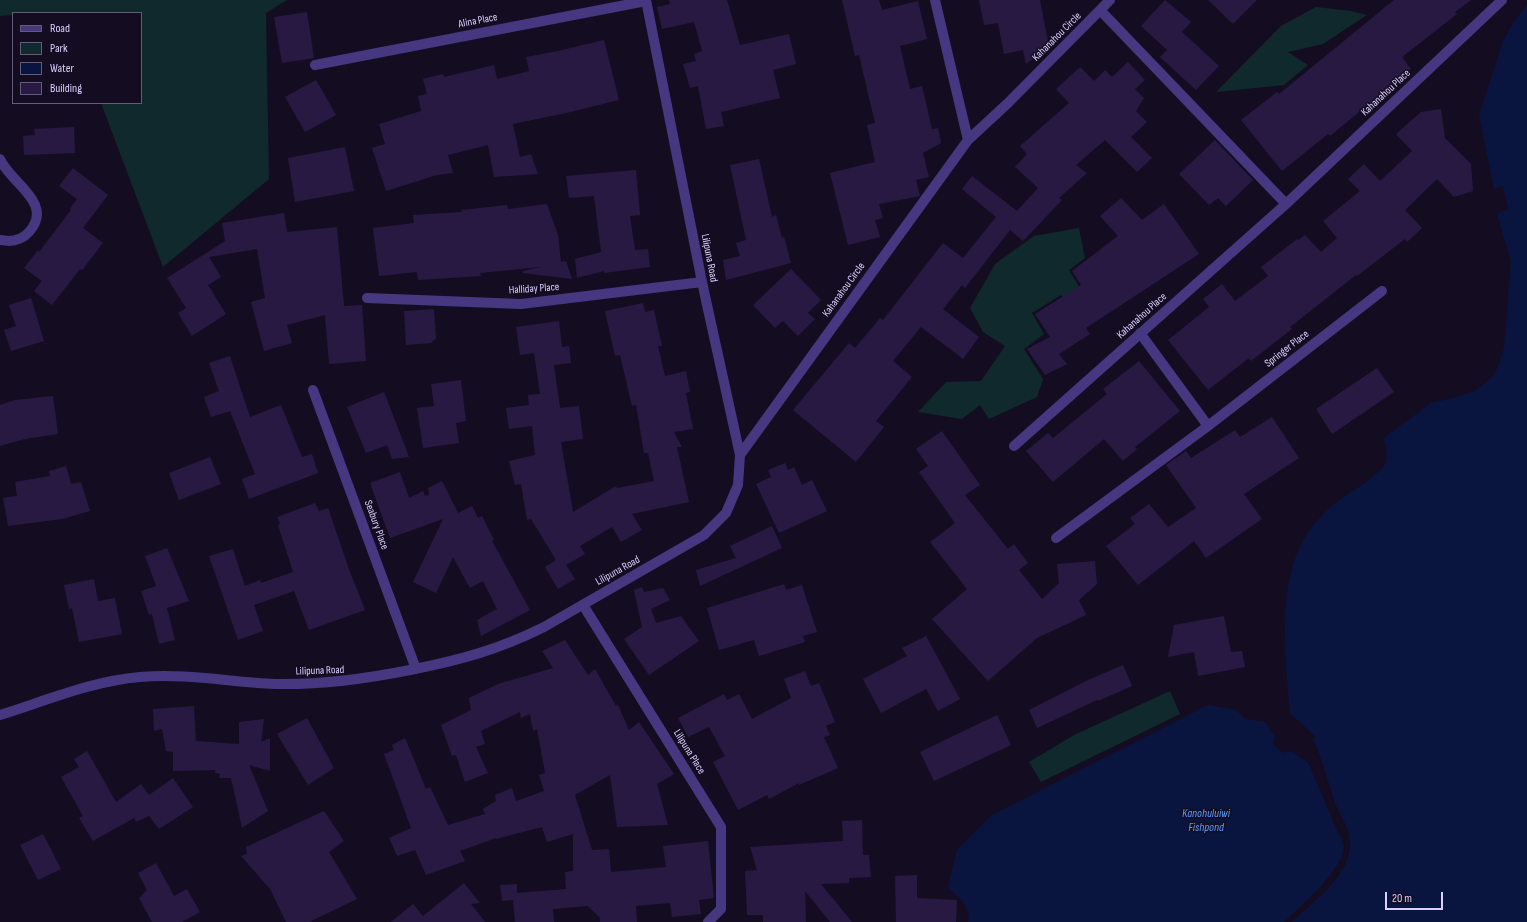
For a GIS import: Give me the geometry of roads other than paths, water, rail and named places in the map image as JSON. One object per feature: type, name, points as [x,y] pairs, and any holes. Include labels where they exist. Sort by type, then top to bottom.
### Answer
[{"type":"street","name":"Alina Place","points":[[316,65],[646,0]]},
{"type":"street","name":"Lilipuna Road","points":[[0,715],[97,685],[139,677],[165,676],[274,684],[317,684],[351,681],[466,658],[493,650],[544,627],[691,544],[716,525],[726,513],[738,485],[740,455],[702,282],[646,0]]},
{"type":"street","points":[[935,0],[968,140]]},
{"type":"street","name":"Kahanahou Circle","points":[[740,455],[968,140],[1008,103],[1110,0]]},
{"type":"street","name":"Kahanahou Place","points":[[1014,446],[1286,204],[1502,0]]},
{"type":"street","points":[[1100,10],[1286,204]]},
{"type":"street","points":[[0,176],[1,161]]},
{"type":"street","points":[[0,240],[15,240],[28,233],[35,222],[36,209],[29,194],[10,175],[1,161]]},
{"type":"street","name":"Halliday Place","points":[[367,298],[521,304],[702,282]]},
{"type":"street","name":"Springer Place","points":[[1056,538],[1208,426],[1382,291]]},
{"type":"street","points":[[1140,333],[1208,426]]},
{"type":"street","name":"Seabury Place","points":[[313,390],[416,669]]},
{"type":"street","name":"Lilipuna Place","points":[[583,605],[721,827],[721,909],[708,922]]},
{"type":"water","points":[[1527,5],[1527,922],[1292,922],[1333,882],[1341,871],[1347,858],[1350,845],[1347,827],[1335,803],[1323,763],[1313,740],[1316,737],[1290,713],[1286,667],[1285,619],[1291,572],[1298,551],[1309,531],[1320,518],[1332,506],[1370,479],[1383,467],[1387,456],[1384,438],[1431,403],[1458,397],[1477,390],[1493,376],[1498,367],[1504,348],[1511,261],[1497,214],[1508,209],[1503,186],[1494,189],[1479,115],[1503,41],[1513,23]]},
{"type":"water","name":"Kanohuluiwi Fishpond","points":[[1208,705],[1236,710],[1245,719],[1265,722],[1275,737],[1273,744],[1283,753],[1290,751],[1308,762],[1338,833],[1342,838],[1344,844],[1343,853],[1331,875],[1291,916],[1284,922],[968,922],[969,917],[966,908],[960,898],[948,888],[957,850],[992,815]]}]
